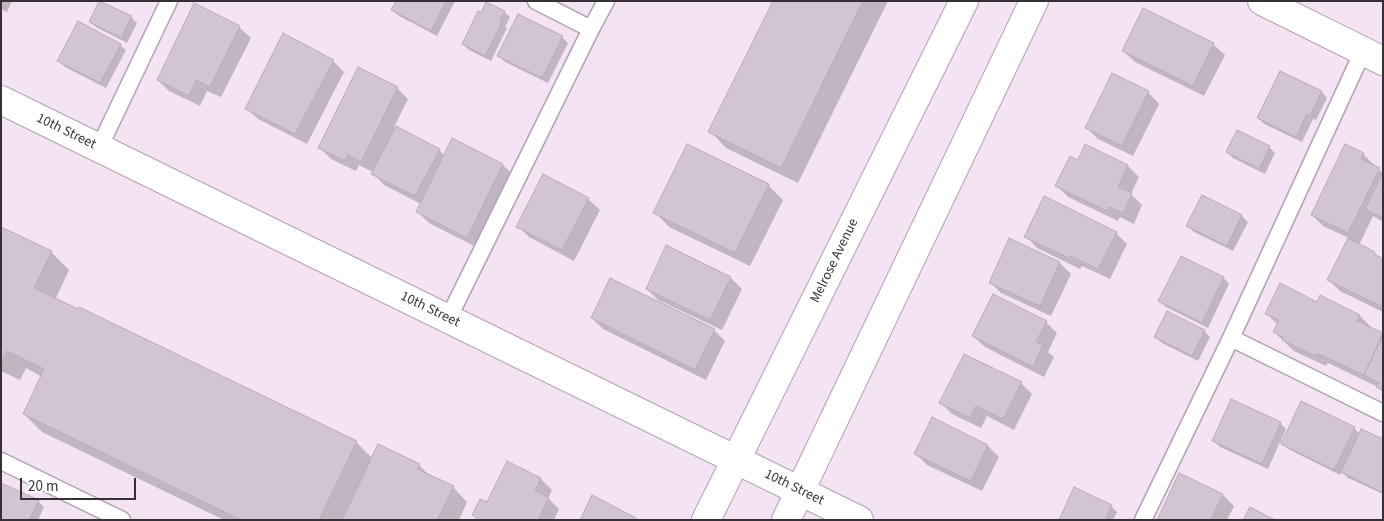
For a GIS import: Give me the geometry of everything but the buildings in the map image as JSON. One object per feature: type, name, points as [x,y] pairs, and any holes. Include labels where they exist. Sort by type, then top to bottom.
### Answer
[{"type":"street","name":"Melrose Avenue","points":[[706,520],[964,1]]},
{"type":"street","points":[[786,520],[1034,1]]},
{"type":"street","points":[[1262,1],[1373,56]]},
{"type":"street","name":"10th Street","points":[[1,100],[859,520]]},
{"type":"lane","points":[[99,148],[168,1]]},
{"type":"lane","points":[[536,1],[591,29]]},
{"type":"lane","points":[[448,318],[606,1]]},
{"type":"lane","points":[[1143,520],[1231,338],[1373,56]]},
{"type":"lane","points":[[1231,338],[1383,414]]},
{"type":"lane","points":[[1,461],[122,520]]}]
